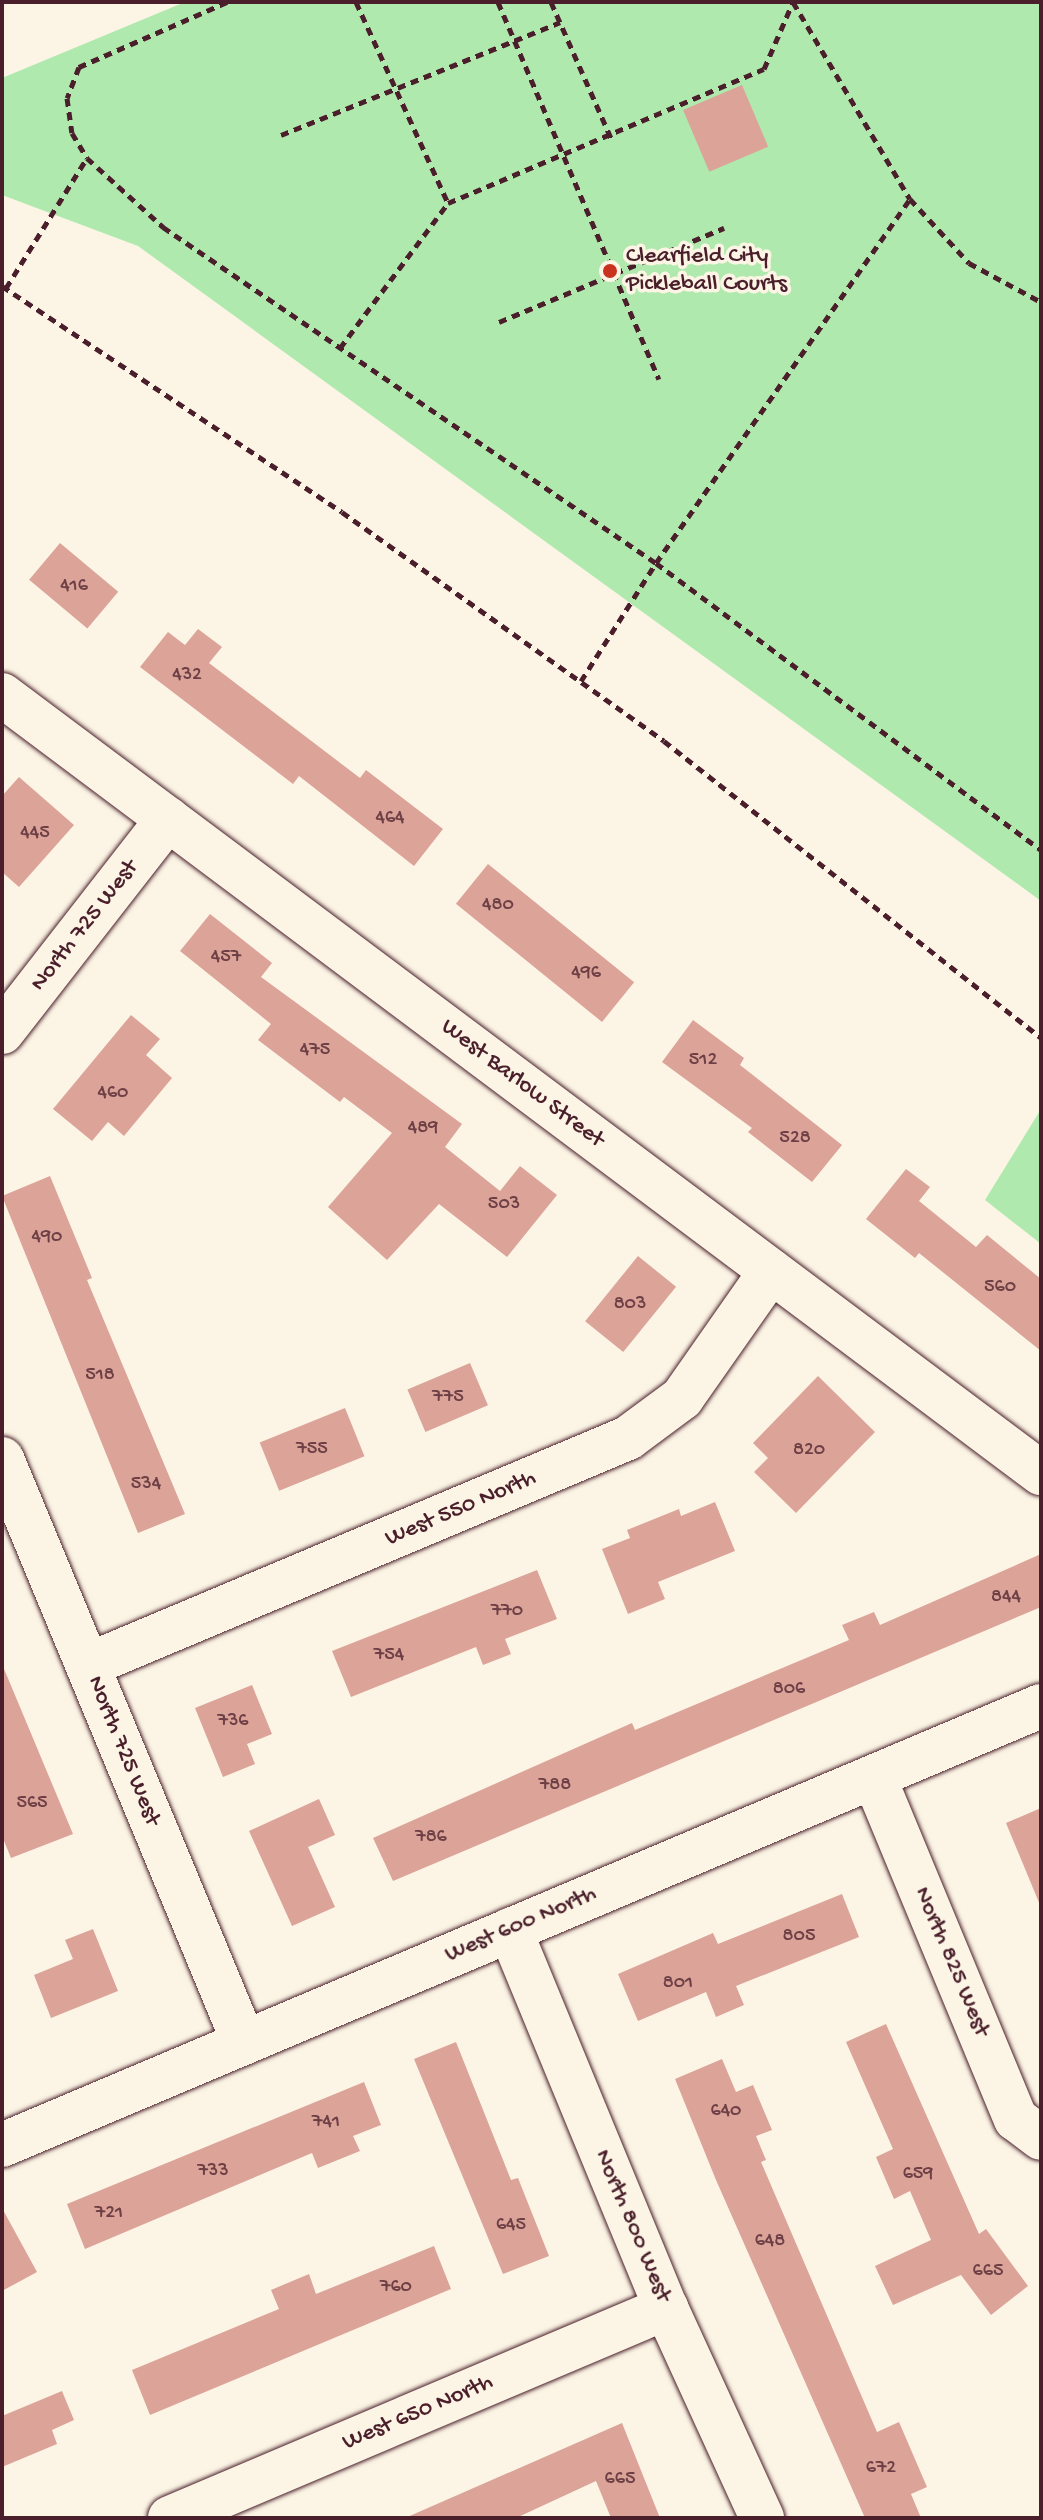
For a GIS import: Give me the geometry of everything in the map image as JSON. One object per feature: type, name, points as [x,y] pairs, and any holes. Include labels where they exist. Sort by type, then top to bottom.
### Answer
[{"type":"street","name":"West Barlow Street","points":[[2,695],[1041,1473]]},
{"type":"street","name":"North 725 West","points":[[2,1032],[168,819]]},
{"type":"street","name":"West 550 North","points":[[88,1665],[628,1438],[682,1398],[771,1271]]},
{"type":"street","name":"North 725 West","points":[[2,1459],[244,2043]]},
{"type":"street","name":"West 600 North","points":[[2,2145],[1041,1706]]},
{"type":"street","name":"North 825 West","points":[[874,1777],[1016,2119],[1041,2138]]},
{"type":"street","name":"North 800 West","points":[[510,1930],[666,2308],[762,2518]]},
{"type":"street","name":"West 650 North","points":[[170,2518],[666,2308]]},
{"type":"path","points":[[227,2],[79,67],[67,98],[72,133],[87,158],[163,227],[656,563],[1041,850]]},
{"type":"path","points":[[356,2],[448,203]]},
{"type":"path","points":[[498,2],[659,379]]},
{"type":"path","points":[[551,2],[611,138]]},
{"type":"path","points":[[340,348],[448,203],[611,138],[764,69],[793,2],[910,199],[969,263],[1041,302]]},
{"type":"path","points":[[281,135],[560,22]]},
{"type":"path","points":[[87,158],[4,287],[342,512],[581,681],[1041,1038]]},
{"type":"path","points":[[581,681],[656,563],[910,199]]},
{"type":"path","points":[[499,322],[724,228]]},
{"type":"green space","points":[[185,2],[1041,2],[1041,901],[138,246],[2,195],[2,78]]},
{"type":"green space","points":[[1041,1109],[1041,1244],[985,1200]]},
{"type":"building","points":[[742,85],[768,147],[709,172],[683,110]]},
{"type":"building","points":[[60,543],[118,592],[87,629],[29,580]]},
{"type":"building","points":[[198,629],[222,647],[209,663],[360,778],[366,770],[443,829],[414,866],[299,776],[293,784],[140,667],[168,632],[185,645]]},
{"type":"building","points":[[19,777],[74,825],[19,887],[2,872],[2,796]]},
{"type":"building","points":[[488,864],[634,982],[602,1022],[456,904]]},
{"type":"building","points":[[210,914],[272,963],[261,977],[462,1124],[445,1147],[500,1191],[520,1166],[557,1195],[507,1257],[439,1204],[387,1260],[328,1207],[392,1133],[344,1097],[340,1102],[258,1040],[271,1024],[180,951]]},
{"type":"building","points":[[131,1015],[160,1039],[146,1055],[172,1078],[124,1136],[108,1122],[92,1141],[53,1109]]},
{"type":"building","points":[[693,1020],[744,1058],[740,1065],[842,1145],[812,1182],[748,1132],[752,1128],[662,1062]]},
{"type":"building","points":[[906,1169],[930,1187],[919,1201],[976,1247],[987,1235],[1041,1279],[1041,1351],[919,1253],[915,1258],[866,1219]]},
{"type":"building","points":[[50,1176],[92,1278],[87,1280],[185,1514],[138,1533],[2,1196]]},
{"type":"building","points":[[638,1256],[676,1287],[623,1352],[585,1321]]},
{"type":"building","points":[[470,1363],[488,1405],[425,1432],[407,1390]]},
{"type":"building","points":[[818,1376],[875,1432],[796,1513],[754,1472],[768,1458],[753,1443]]},
{"type":"building","points":[[345,1408],[364,1456],[279,1491],[260,1442]]},
{"type":"building","points":[[715,1502],[735,1551],[658,1582],[665,1599],[628,1614],[602,1549],[630,1538],[627,1530],[679,1509],[681,1516]]},
{"type":"building","points":[[1041,1554],[1041,1607],[393,1881],[373,1838],[632,1723],[635,1730],[849,1640],[842,1625],[874,1612],[880,1625]]},
{"type":"building","points":[[537,1570],[557,1619],[505,1639],[511,1654],[483,1665],[476,1647],[351,1697],[332,1651]]},
{"type":"building","points":[[2,1664],[73,1834],[11,1858],[2,1836]]},
{"type":"building","points":[[252,1685],[272,1734],[247,1744],[255,1764],[223,1777],[195,1708]]},
{"type":"building","points":[[319,1799],[335,1835],[308,1847],[335,1907],[292,1926],[249,1831]]},
{"type":"building","points":[[1041,1808],[1041,1905],[1040,1905],[1006,1823]]},
{"type":"building","points":[[842,1894],[859,1937],[736,1986],[744,2005],[716,2017],[706,1992],[638,2021],[618,1974],[713,1933],[718,1944]]},
{"type":"building","points":[[93,1929],[118,1991],[51,2018],[34,1975],[73,1959],[65,1940]]},
{"type":"building","points":[[886,2024],[979,2234],[986,2229],[1028,2286],[991,2315],[961,2275],[893,2305],[875,2266],[931,2240],[910,2191],[894,2199],[876,2157],[893,2149],[846,2042]]},
{"type":"building","points":[[456,2042],[511,2180],[518,2178],[549,2256],[503,2274],[414,2059]]},
{"type":"building","points":[[722,2059],[736,2092],[753,2085],[772,2130],[756,2136],[766,2160],[761,2162],[877,2432],[899,2422],[927,2487],[911,2494],[921,2518],[865,2518],[716,2180],[675,2079]]},
{"type":"building","points":[[364,2082],[381,2125],[353,2136],[360,2151],[318,2168],[312,2153],[85,2249],[67,2204]]},
{"type":"building","points":[[2,2208],[37,2272],[2,2291]]},
{"type":"building","points":[[434,2246],[451,2289],[150,2415],[132,2370],[279,2309],[271,2290],[309,2274],[316,2294]]},
{"type":"building","points":[[62,2391],[74,2420],[52,2430],[57,2444],[2,2467],[2,2416]]},
{"type":"building","points":[[622,2423],[660,2518],[611,2518],[596,2481],[516,2518],[405,2518]]},
{"type":"place","name":"Clearfield City Pickleball Courts","points":[[610,271]]}]
